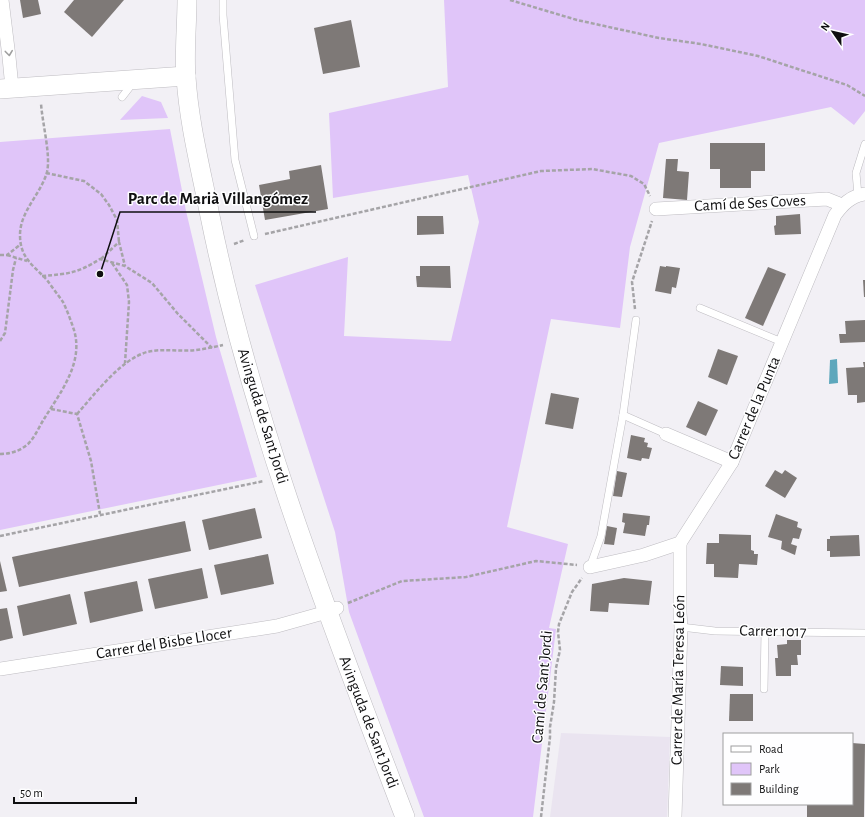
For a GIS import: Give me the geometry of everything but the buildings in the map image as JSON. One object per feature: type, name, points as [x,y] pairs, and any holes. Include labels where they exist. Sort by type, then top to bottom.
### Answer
[{"type":"street","points":[[2,0],[9,57],[6,88],[186,76]]},
{"type":"street","name":"Avinguda de Sant Jordi","points":[[187,0],[186,76],[194,133],[218,252],[239,340],[281,478],[332,610],[405,817]]},
{"type":"street","name":"Carrer de la Punta","points":[[680,543],[732,462],[835,215],[842,205],[849,199],[862,195]]},
{"type":"street","name":"Camí de Ses Coves","points":[[656,208],[827,199],[842,205]]},
{"type":"street","points":[[666,434],[732,462]]},
{"type":"street","points":[[590,567],[644,555],[680,543]]},
{"type":"street","name":"Carrer de María Teresa León","points":[[675,817],[681,627],[680,543]]},
{"type":"street","name":"Carrer del Bisbe Llocer","points":[[0,669],[277,626],[332,610]]},
{"type":"lane","points":[[223,0],[235,160],[254,236]]},
{"type":"lane","points":[[122,97],[129,88],[131,80]]},
{"type":"lane","points":[[862,195],[856,173],[865,144]]},
{"type":"lane","points":[[700,308],[782,342]]},
{"type":"lane","points":[[590,567],[601,536],[623,415],[636,320]]},
{"type":"lane","points":[[623,415],[666,434]]},
{"type":"lane","name":"Carrer 1017","points":[[681,627],[716,631],[865,633]]},
{"type":"lane","points":[[764,690],[765,631]]},
{"type":"path","points":[[510,0],[577,20],[659,38],[701,44],[758,56],[847,85],[865,96]]},
{"type":"path","points":[[0,454],[8,454],[19,450],[28,443],[64,388],[74,362],[77,349],[74,332],[63,303],[47,280],[28,261],[21,244],[21,222],[46,173],[48,161],[39,86]]},
{"type":"path","points":[[218,252],[254,236],[541,171],[592,169],[631,176],[644,184],[656,208],[632,282],[636,320]]},
{"type":"path","points":[[46,173],[84,181],[101,194],[117,220],[119,242],[125,266]]},
{"type":"path","points":[[42,276],[72,273],[85,268],[100,259],[119,242]]},
{"type":"path","points":[[6,255],[21,244]]},
{"type":"path","points":[[0,255],[6,255],[28,261]]},
{"type":"path","points":[[0,341],[5,333],[13,270],[16,258]]},
{"type":"path","points":[[100,259],[125,266],[152,283],[178,314],[212,348]]},
{"type":"path","points":[[112,262],[127,285],[129,302],[124,363]]},
{"type":"path","points":[[77,414],[124,363],[147,352],[212,348],[239,340]]},
{"type":"path","points":[[51,409],[77,414]]},
{"type":"path","points":[[77,414],[92,462],[100,514]]},
{"type":"path","points":[[0,536],[100,514],[281,478]]},
{"type":"path","points":[[332,610],[402,581],[466,577],[536,561],[590,567]]},
{"type":"path","name":"Camí de Sant Jordi","points":[[541,817],[554,702],[556,668],[560,650],[558,632],[572,592],[590,567]]},
{"type":"shaded area","points":[[561,733],[670,737],[667,817],[550,817]]},
{"type":"green space","points":[[444,0],[865,0],[865,111],[854,125],[831,107],[659,143],[630,247],[620,328],[551,319],[507,527],[568,544],[549,628],[556,629],[533,817],[424,817],[349,612],[335,532],[255,285],[348,257],[344,336],[451,341],[479,222],[468,175],[333,198],[329,113],[448,87]]},
{"type":"green space","points":[[142,96],[161,102],[168,118],[120,120]]},
{"type":"green space","points":[[170,129],[186,211],[216,337],[257,477],[0,530],[0,142]]},
{"type":"water","points":[[837,359],[838,383],[829,384],[830,360]]},
{"type":"place","name":"Parc de Marià Villangómez","points":[[100,274]]}]
